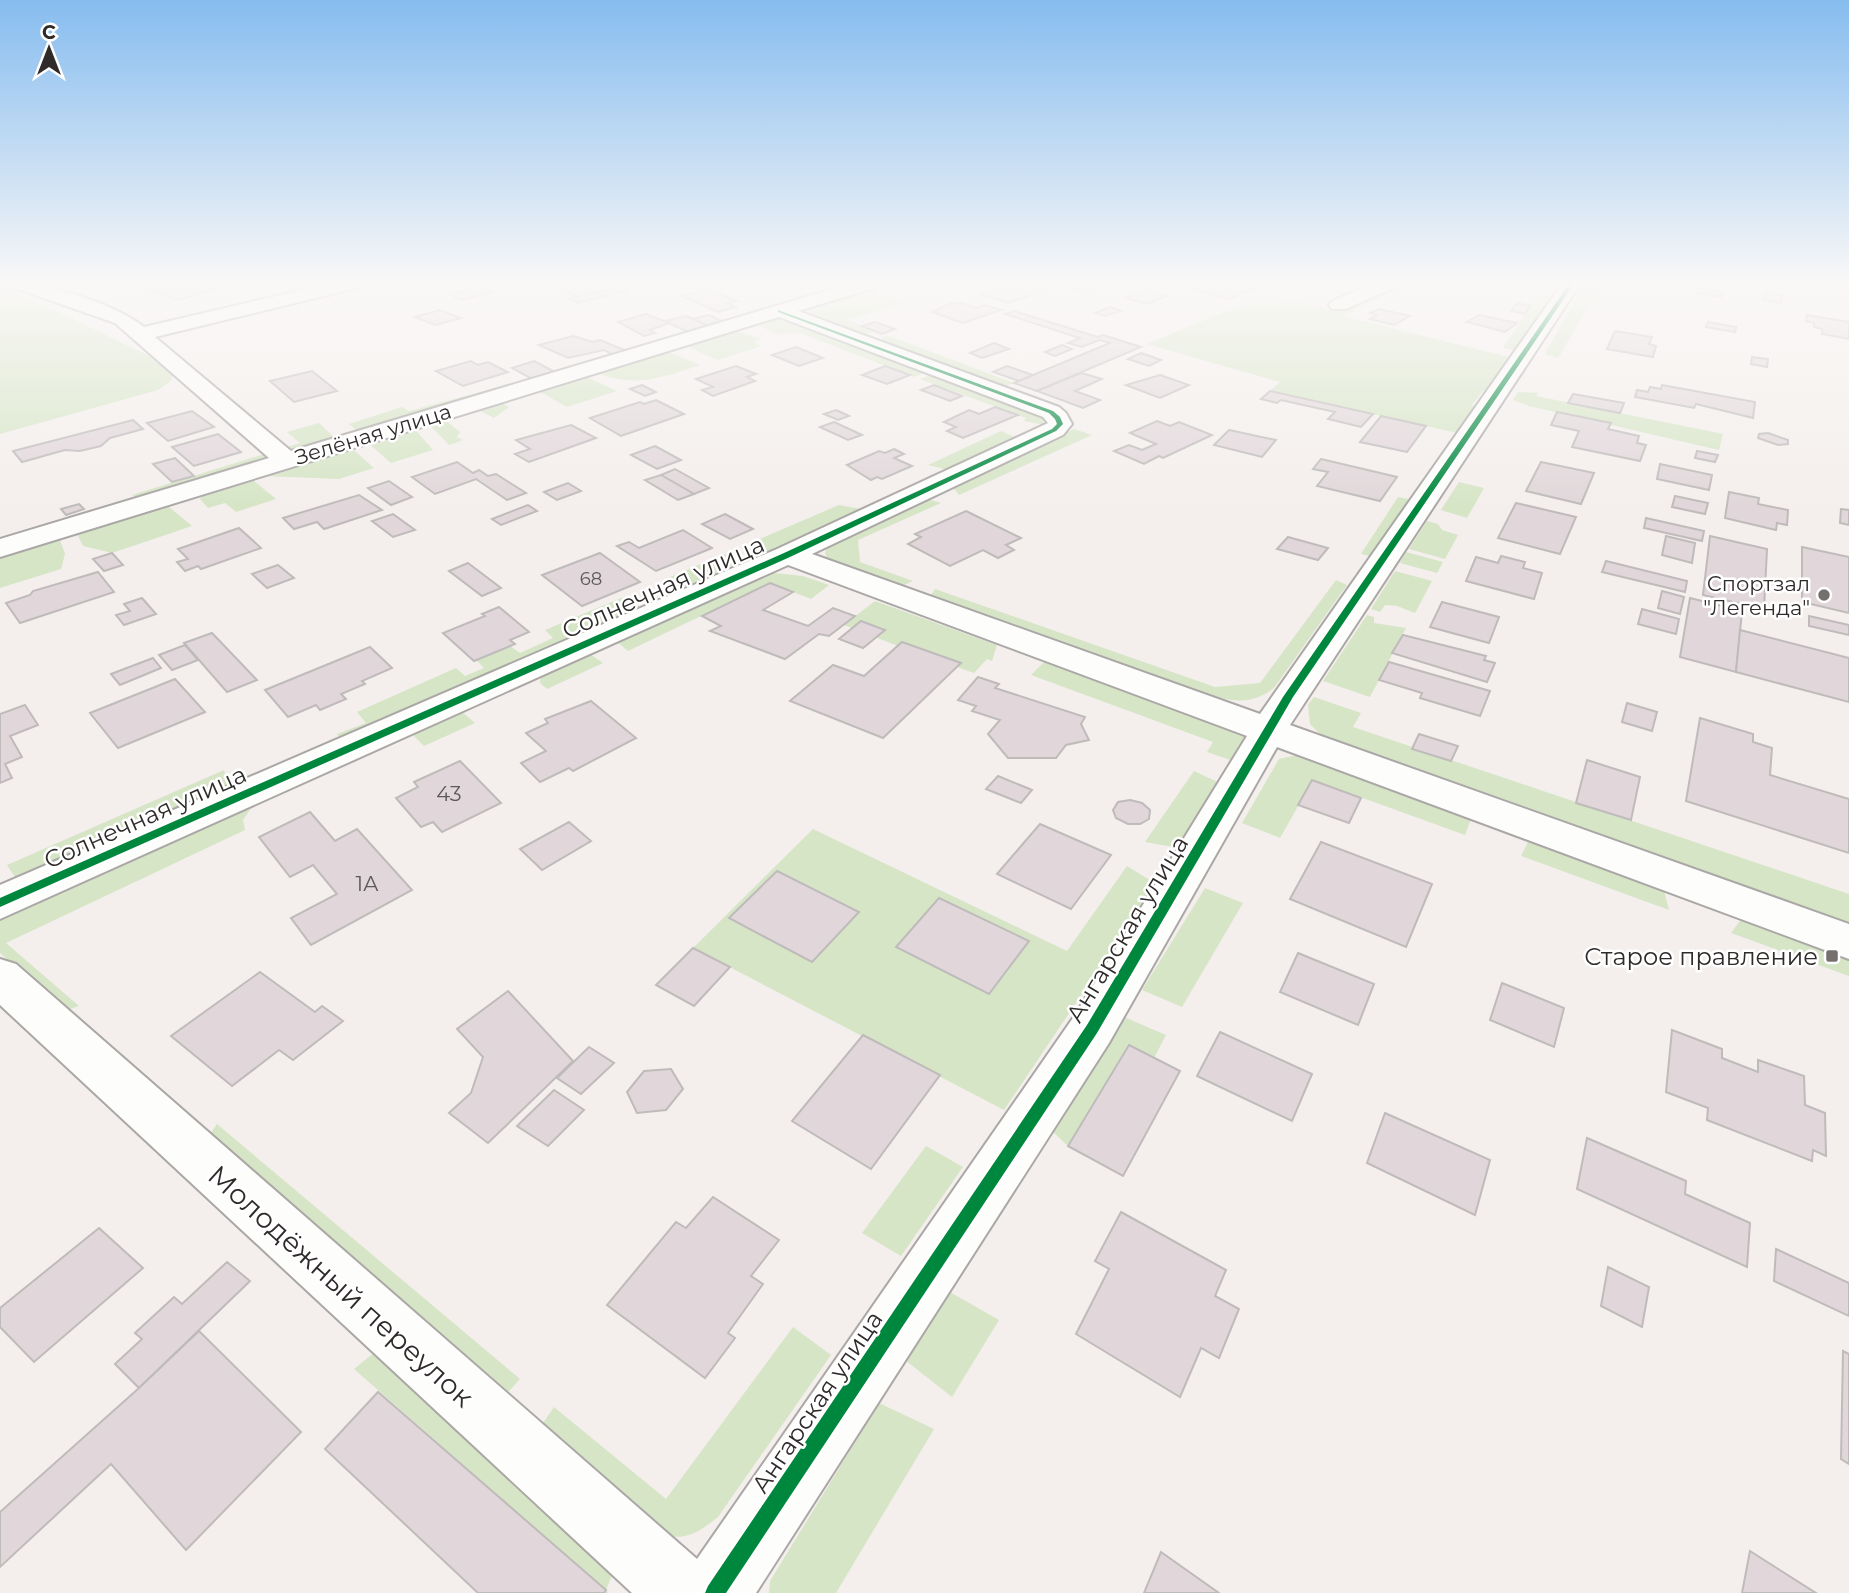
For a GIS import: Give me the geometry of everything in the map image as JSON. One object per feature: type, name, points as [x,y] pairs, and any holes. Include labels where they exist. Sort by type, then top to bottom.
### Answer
[{"type":"street","points":[[167,358],[287,461]]},
{"type":"street","name":"Зелёная улица","points":[[0,548],[624,358]]},
{"type":"street","name":"Солнечная улица","points":[[0,904],[787,555],[1055,430],[1060,424],[1051,412],[907,358]]},
{"type":"street","name":"Ангарская улица","points":[[715,1593],[1092,1029],[1268,731],[1521,358]]},
{"type":"street","points":[[787,555],[1849,942]]},
{"type":"street","name":"Молодёжный переулок","points":[[0,977],[683,1593]]},
{"type":"green space","points":[[0,358],[155,358],[171,366],[172,380],[158,390],[0,434]]},
{"type":"green space","points":[[639,358],[684,358],[700,365],[646,380],[621,379],[593,371]]},
{"type":"green space","points":[[866,358],[895,358],[929,371],[914,377]]},
{"type":"green space","points":[[918,358],[948,358],[1014,383],[1000,388]]},
{"type":"green space","points":[[1197,358],[1508,358],[1487,391],[1483,391],[1472,405],[1476,408],[1457,433],[1270,391],[1280,382]]},
{"type":"green space","points":[[555,372],[559,375],[361,434],[349,424],[402,407],[409,411]]},
{"type":"green space","points":[[933,374],[1042,417],[1044,425],[1024,421],[1026,418],[920,379]]},
{"type":"green space","points":[[582,375],[617,391],[567,407],[535,389]]},
{"type":"green space","points":[[1518,392],[1538,393],[1536,396],[1723,434],[1719,450],[1529,406],[1513,400]]},
{"type":"green space","points":[[490,403],[502,403],[509,407],[494,418],[479,410],[445,420],[460,432],[457,437],[463,440],[449,445],[427,422]]},
{"type":"green space","points":[[319,423],[337,440],[137,498],[132,495],[300,443],[287,432]]},
{"type":"green space","points":[[412,426],[433,450],[391,463],[366,441]]},
{"type":"green space","points":[[1074,429],[1092,435],[959,495],[952,486]]},
{"type":"green space","points":[[1001,431],[1020,440],[948,470],[928,465]]},
{"type":"green space","points":[[349,446],[374,468],[339,479],[264,476],[260,473]]},
{"type":"green space","points":[[249,477],[276,499],[236,512],[225,503],[208,508],[200,499],[208,490]]},
{"type":"green space","points":[[931,479],[764,555],[746,545],[839,505],[861,509]]},
{"type":"green space","points":[[1459,482],[1484,488],[1467,518],[1441,510]]},
{"type":"green space","points":[[1398,497],[1413,500],[1374,557],[1361,554]]},
{"type":"green space","points":[[924,498],[941,503],[858,540],[860,562],[913,581],[900,587],[828,559],[825,553],[828,546]]},
{"type":"green space","points":[[155,506],[169,507],[192,526],[112,553],[83,546],[75,530]]},
{"type":"green space","points":[[1427,521],[1458,535],[1445,559],[1409,549]]},
{"type":"green space","points":[[58,535],[65,554],[61,569],[0,588],[0,553]]},
{"type":"green space","points":[[1406,552],[1443,562],[1437,573],[1400,563]]},
{"type":"green space","points":[[724,554],[743,565],[681,593],[663,580]]},
{"type":"green space","points":[[1395,571],[1432,581],[1415,613],[1397,606],[1385,605],[1380,612],[1371,609]]},
{"type":"green space","points":[[774,573],[803,576],[829,585],[811,599],[770,583],[628,651],[615,640],[760,575]]},
{"type":"green space","points":[[1336,580],[1347,585],[1274,688],[1261,696],[1242,700],[1220,698],[929,598],[935,589],[1215,687],[1260,683]]},
{"type":"green space","points":[[626,596],[643,609],[361,729],[339,737],[337,734],[366,723],[357,712],[456,668],[465,676],[484,668],[476,660],[510,646],[520,653],[553,638],[545,630]]},
{"type":"green space","points":[[875,601],[997,645],[992,661],[987,659],[974,673],[957,667],[960,663],[898,646],[844,625]]},
{"type":"green space","points":[[1367,615],[1374,617],[1374,623],[1406,628],[1370,697],[1323,681]]},
{"type":"green space","points":[[587,652],[603,663],[547,689],[540,683],[541,675]]},
{"type":"green space","points":[[1045,661],[1241,732],[1251,740],[1239,763],[1207,752],[1213,742],[1031,675]]},
{"type":"green space","points":[[1314,697],[1361,713],[1353,727],[1849,894],[1849,927],[1337,743],[1321,735],[1310,724],[1308,705]]},
{"type":"green space","points":[[461,711],[475,723],[424,746],[414,736],[418,730]]},
{"type":"green space","points":[[1301,754],[1473,814],[1465,835],[1313,780],[1280,838],[1242,823],[1279,759]]},
{"type":"green space","points":[[224,770],[228,785],[17,880],[7,865]]},
{"type":"green space","points":[[1194,771],[1222,784],[1179,848],[1145,842]]},
{"type":"green space","points":[[248,801],[251,808],[243,820],[245,830],[6,943],[79,1006],[64,1011],[0,953],[0,914]]},
{"type":"green space","points":[[813,829],[1067,951],[1127,866],[1156,884],[1004,1110],[693,948]]},
{"type":"green space","points":[[1531,836],[1662,883],[1669,910],[1521,856]]},
{"type":"green space","points":[[1205,888],[1243,903],[1182,1007],[1142,990]]},
{"type":"green space","points":[[1745,914],[1849,952],[1849,976],[1731,933]]},
{"type":"green space","points":[[1124,1017],[1166,1035],[1154,1058],[1128,1045],[1068,1146],[1053,1132]]},
{"type":"green space","points":[[217,1124],[520,1379],[499,1402],[204,1143]]},
{"type":"green space","points":[[926,1146],[963,1167],[901,1256],[862,1233]]},
{"type":"green space","points":[[948,1291],[999,1320],[952,1397],[905,1360]]},
{"type":"green space","points":[[793,1327],[831,1355],[718,1517],[690,1535],[658,1535],[536,1433],[554,1407],[666,1499]]},
{"type":"green space","points":[[375,1352],[613,1573],[606,1590],[608,1593],[604,1593],[605,1590],[354,1369]]},
{"type":"green space","points":[[879,1403],[934,1429],[836,1593],[769,1593],[770,1581]]},
{"type":"building","points":[[780,358],[822,358],[799,366]]},
{"type":"building","points":[[1073,358],[1114,358],[1037,391],[1014,383]]},
{"type":"building","points":[[1156,358],[1161,360],[1149,366],[1128,359]]},
{"type":"building","points":[[1752,358],[1768,359],[1767,367],[1751,364]]},
{"type":"building","points":[[471,361],[478,365],[488,362],[508,372],[463,386],[436,371]]},
{"type":"building","points":[[534,361],[555,372],[532,379],[512,368]]},
{"type":"building","points":[[736,366],[756,374],[747,377],[755,381],[713,396],[702,390],[713,387],[696,379]]},
{"type":"building","points":[[885,366],[910,375],[887,384],[862,375]]},
{"type":"building","points":[[1007,366],[1033,375],[1019,381],[993,372]]},
{"type":"building","points":[[312,371],[337,391],[294,402],[270,381]]},
{"type":"building","points":[[1081,373],[1102,379],[1075,391],[1100,400],[1083,408],[1037,391]]},
{"type":"building","points":[[1160,375],[1189,385],[1160,398],[1126,385]]},
{"type":"building","points":[[642,385],[656,392],[645,396],[630,389]]},
{"type":"building","points":[[934,385],[962,396],[950,401],[921,390]]},
{"type":"building","points":[[1662,385],[1755,402],[1753,418],[1696,404],[1694,408],[1635,397],[1637,390],[1648,392],[1650,387],[1661,389]]},
{"type":"building","points":[[1270,391],[1373,414],[1361,427],[1328,419],[1335,412],[1281,400],[1277,403],[1261,399]]},
{"type":"building","points":[[1573,394],[1624,403],[1620,413],[1568,403]]},
{"type":"building","points":[[656,400],[684,414],[621,436],[590,418],[640,402],[644,404]]},
{"type":"building","points":[[995,407],[1018,415],[963,438],[947,431],[956,427],[944,422],[969,410],[979,414]]},
{"type":"building","points":[[836,410],[849,416],[838,420],[824,414]]},
{"type":"building","points":[[192,411],[214,427],[168,441],[147,423]]},
{"type":"building","points":[[1557,412],[1611,423],[1608,429],[1639,436],[1637,443],[1646,445],[1640,461],[1572,447],[1579,431],[1551,425]]},
{"type":"building","points":[[1381,416],[1426,426],[1407,452],[1360,442]]},
{"type":"building","points":[[133,420],[143,429],[110,438],[101,446],[80,451],[65,450],[22,462],[13,451]]},
{"type":"building","points":[[1157,421],[1170,426],[1179,422],[1212,435],[1144,464],[1114,451],[1129,445],[1142,450],[1156,444],[1130,433]]},
{"type":"building","points":[[834,422],[862,435],[848,440],[820,427]]},
{"type":"building","points":[[571,425],[596,438],[529,462],[515,454],[530,449],[516,440]]},
{"type":"building","points":[[1229,430],[1276,440],[1262,457],[1214,445]]},
{"type":"building","points":[[1768,433],[1788,440],[1788,444],[1778,445],[1758,438],[1759,434]]},
{"type":"building","points":[[218,434],[241,452],[194,466],[172,447]]},
{"type":"building","points":[[655,446],[681,460],[657,469],[631,455]]},
{"type":"building","points":[[894,449],[904,454],[894,458],[912,466],[882,479],[877,477],[871,480],[847,465],[879,451],[885,453]]},
{"type":"building","points":[[1697,451],[1718,455],[1715,462],[1695,458]]},
{"type":"building","points":[[175,458],[194,476],[172,482],[153,464]]},
{"type":"building","points":[[1321,459],[1397,477],[1380,501],[1317,486],[1328,472],[1313,469]]},
{"type":"building","points":[[457,462],[473,473],[479,470],[488,476],[496,474],[526,493],[507,500],[476,479],[435,494],[412,477]]},
{"type":"building","points":[[1541,462],[1594,473],[1581,504],[1526,491]]},
{"type":"building","points":[[1660,464],[1712,475],[1709,490],[1657,479]]},
{"type":"building","points":[[675,469],[709,488],[694,494],[661,475]]},
{"type":"building","points":[[661,475],[694,494],[678,500],[645,480]]},
{"type":"building","points":[[389,481],[412,497],[391,505],[368,488]]},
{"type":"building","points":[[568,483],[581,491],[557,500],[544,492]]},
{"type":"building","points":[[1729,492],[1759,498],[1758,504],[1788,510],[1787,525],[1777,523],[1776,530],[1725,518]]},
{"type":"building","points":[[359,495],[382,510],[324,529],[317,522],[294,529],[283,518]]},
{"type":"building","points":[[1675,496],[1708,503],[1705,514],[1672,507]]},
{"type":"building","points":[[1516,503],[1576,517],[1560,554],[1498,538]]},
{"type":"building","points":[[79,504],[84,509],[66,515],[61,509]]},
{"type":"building","points":[[528,505],[537,511],[501,525],[492,519]]},
{"type":"building","points":[[1841,509],[1849,510],[1849,525],[1840,523]]},
{"type":"building","points":[[966,511],[1021,538],[1006,545],[1014,550],[998,558],[983,550],[950,566],[908,544],[921,537],[915,534]]},
{"type":"building","points":[[393,514],[415,530],[393,537],[372,521]]},
{"type":"building","points":[[725,514],[753,529],[730,539],[702,524]]},
{"type":"building","points":[[1646,518],[1704,531],[1702,541],[1644,528]]},
{"type":"building","points":[[239,528],[261,548],[201,569],[198,566],[185,571],[177,562],[188,559],[178,549]]},
{"type":"building","points":[[683,530],[712,548],[656,571],[617,546],[629,542],[639,548]]},
{"type":"building","points":[[1666,536],[1695,543],[1692,563],[1662,555]]},
{"type":"building","points":[[1710,536],[1767,549],[1764,609],[1703,595]]},
{"type":"building","points":[[1288,537],[1328,548],[1318,560],[1277,549]]},
{"type":"building","points":[[1802,547],[1849,557],[1849,613],[1802,602]]},
{"type":"building","points":[[112,553],[123,565],[104,571],[93,559]]},
{"type":"building","points":[[600,553],[640,582],[582,606],[542,575]]},
{"type":"building","points":[[1501,556],[1525,562],[1523,568],[1542,573],[1534,599],[1466,581],[1476,557],[1498,563]]},
{"type":"building","points":[[1606,561],[1687,581],[1685,592],[1602,572]]},
{"type":"building","points":[[468,563],[501,588],[482,596],[449,571]]},
{"type":"building","points":[[278,565],[294,578],[267,588],[252,574]]},
{"type":"building","points":[[98,572],[114,592],[20,623],[6,603],[30,595],[33,591]]},
{"type":"building","points":[[770,583],[793,592],[763,610],[808,626],[833,608],[855,616],[829,636],[819,634],[785,659],[710,631],[721,626],[702,616]]},
{"type":"building","points":[[1662,591],[1684,597],[1680,614],[1658,608]]},
{"type":"building","points":[[142,598],[156,614],[124,625],[116,615],[130,611],[124,604]]},
{"type":"building","points":[[1690,598],[1742,611],[1736,672],[1680,657]]},
{"type":"building","points":[[1442,602],[1499,617],[1489,643],[1430,627]]},
{"type":"building","points":[[499,607],[529,632],[510,640],[515,644],[474,661],[443,633],[485,616],[482,614]]},
{"type":"building","points":[[1642,609],[1679,619],[1676,634],[1638,624]]},
{"type":"building","points":[[1809,616],[1849,625],[1849,635],[1809,626]]},
{"type":"building","points":[[861,621],[885,630],[863,648],[839,639]]},
{"type":"building","points":[[1740,630],[1849,658],[1849,702],[1736,672]]},
{"type":"building","points":[[212,633],[257,680],[227,692],[184,643]]},
{"type":"building","points":[[1403,635],[1486,656],[1484,660],[1495,663],[1487,682],[1392,653]]},
{"type":"building","points":[[902,642],[961,663],[883,738],[790,701],[833,665],[864,676]]},
{"type":"building","points":[[185,645],[198,660],[172,670],[159,655]]},
{"type":"building","points":[[370,647],[392,668],[362,681],[365,684],[341,694],[346,699],[320,710],[316,705],[288,717],[265,690]]},
{"type":"building","points":[[153,658],[161,668],[120,685],[111,674]]},
{"type":"building","points":[[1389,662],[1490,691],[1480,716],[1420,698],[1422,693],[1379,680]]},
{"type":"building","points":[[978,677],[999,684],[995,688],[1085,717],[1081,724],[1089,740],[1066,745],[1056,758],[1008,758],[988,734],[1000,720],[972,711],[976,706],[958,700]]},
{"type":"building","points":[[175,679],[205,712],[118,748],[90,713]]},
{"type":"building","points":[[591,701],[636,738],[573,771],[569,768],[540,782],[521,763],[546,751],[526,733],[548,723],[545,719]]},
{"type":"building","points":[[1627,703],[1657,712],[1652,731],[1622,722]]},
{"type":"building","points":[[25,705],[38,725],[10,736],[22,757],[5,764],[12,778],[0,783],[0,714]]},
{"type":"building","points":[[1700,718],[1753,734],[1753,742],[1772,748],[1770,775],[1849,799],[1849,853],[1686,801]]},
{"type":"building","points":[[1419,734],[1458,746],[1451,761],[1412,749]]},
{"type":"building","points":[[1587,760],[1640,777],[1631,820],[1576,803]]},
{"type":"building","points":[[460,761],[501,803],[442,832],[433,822],[421,827],[396,798],[418,787],[414,782]]},
{"type":"building","points":[[998,776],[1032,790],[1021,803],[986,789]]},
{"type":"building","points":[[1312,780],[1361,798],[1349,823],[1298,805]]},
{"type":"building","points":[[1130,800],[1142,803],[1150,810],[1149,819],[1140,824],[1128,824],[1116,818],[1113,810],[1118,802]]},
{"type":"building","points":[[310,812],[335,841],[357,829],[412,890],[311,945],[291,918],[337,894],[313,865],[290,877],[259,837]]},
{"type":"building","points":[[569,822],[591,841],[542,870],[520,849]]},
{"type":"building","points":[[1040,824],[1111,855],[1071,909],[997,874]]},
{"type":"building","points":[[1321,842],[1432,884],[1406,947],[1290,899]]},
{"type":"building","points":[[777,871],[859,912],[812,962],[729,918]]},
{"type":"building","points":[[939,898],[1029,941],[989,994],[896,947]]},
{"type":"building","points":[[693,948],[730,967],[694,1006],[656,985]]},
{"type":"building","points":[[1298,953],[1374,984],[1358,1025],[1280,992]]},
{"type":"building","points":[[260,972],[315,1012],[322,1006],[343,1021],[293,1060],[279,1050],[232,1086],[171,1036]]},
{"type":"building","points":[[1502,983],[1564,1008],[1554,1047],[1490,1020]]},
{"type":"building","points":[[508,991],[573,1061],[488,1143],[449,1113],[471,1093],[483,1057],[457,1029]]},
{"type":"building","points":[[1672,1030],[1722,1049],[1722,1058],[1758,1072],[1758,1060],[1804,1076],[1805,1105],[1825,1113],[1826,1156],[1813,1150],[1812,1161],[1707,1120],[1708,1108],[1666,1092]]},
{"type":"building","points":[[1220,1032],[1312,1074],[1292,1121],[1197,1076]]},
{"type":"building","points":[[863,1035],[940,1075],[871,1169],[792,1121]]},
{"type":"building","points":[[1129,1045],[1180,1071],[1123,1176],[1068,1146]]},
{"type":"building","points":[[589,1047],[614,1063],[581,1094],[557,1078]]},
{"type":"building","points":[[671,1069],[683,1089],[666,1110],[637,1113],[627,1092],[644,1071]]},
{"type":"building","points":[[554,1090],[584,1110],[548,1146],[517,1126]]},
{"type":"building","points":[[1385,1113],[1490,1160],[1475,1215],[1367,1163]]},
{"type":"building","points":[[1587,1138],[1686,1181],[1685,1194],[1750,1223],[1747,1267],[1577,1189]]},
{"type":"building","points":[[713,1197],[779,1240],[751,1276],[763,1284],[728,1333],[735,1338],[705,1378],[607,1305],[676,1222],[686,1228]]},
{"type":"building","points":[[1121,1212],[1226,1270],[1215,1296],[1239,1309],[1219,1358],[1201,1348],[1180,1397],[1076,1334],[1109,1269],[1095,1261]]},
{"type":"building","points":[[99,1228],[143,1268],[34,1362],[0,1327],[0,1308]]},
{"type":"building","points":[[1776,1249],[1849,1283],[1849,1316],[1774,1281]]},
{"type":"building","points":[[227,1262],[250,1281],[139,1388],[115,1364],[142,1339],[135,1333],[174,1297],[182,1304]]},
{"type":"building","points":[[1608,1267],[1649,1287],[1642,1327],[1601,1306]]},
{"type":"building","points":[[199,1331],[301,1432],[186,1550],[111,1464],[0,1567],[0,1512]]},
{"type":"building","points":[[1843,1351],[1849,1354],[1849,1464],[1841,1459]]},
{"type":"building","points":[[378,1392],[606,1590],[604,1593],[478,1593],[325,1449]]},
{"type":"building","points":[[1750,1551],[1816,1593],[1742,1593]]},
{"type":"building","points":[[1161,1552],[1219,1593],[1144,1593]]},
{"type":"cycle path","points":[[0,903],[787,555],[1054,430],[1060,424],[1051,412],[907,358]]},
{"type":"cycle path","points":[[715,1593],[1092,1029],[1288,697],[1520,358]]},
{"type":"place","name":"Спортзал \"Легенда\"","points":[[1824,595]]},
{"type":"place","name":"Старое правление","points":[[1832,956]]}]
